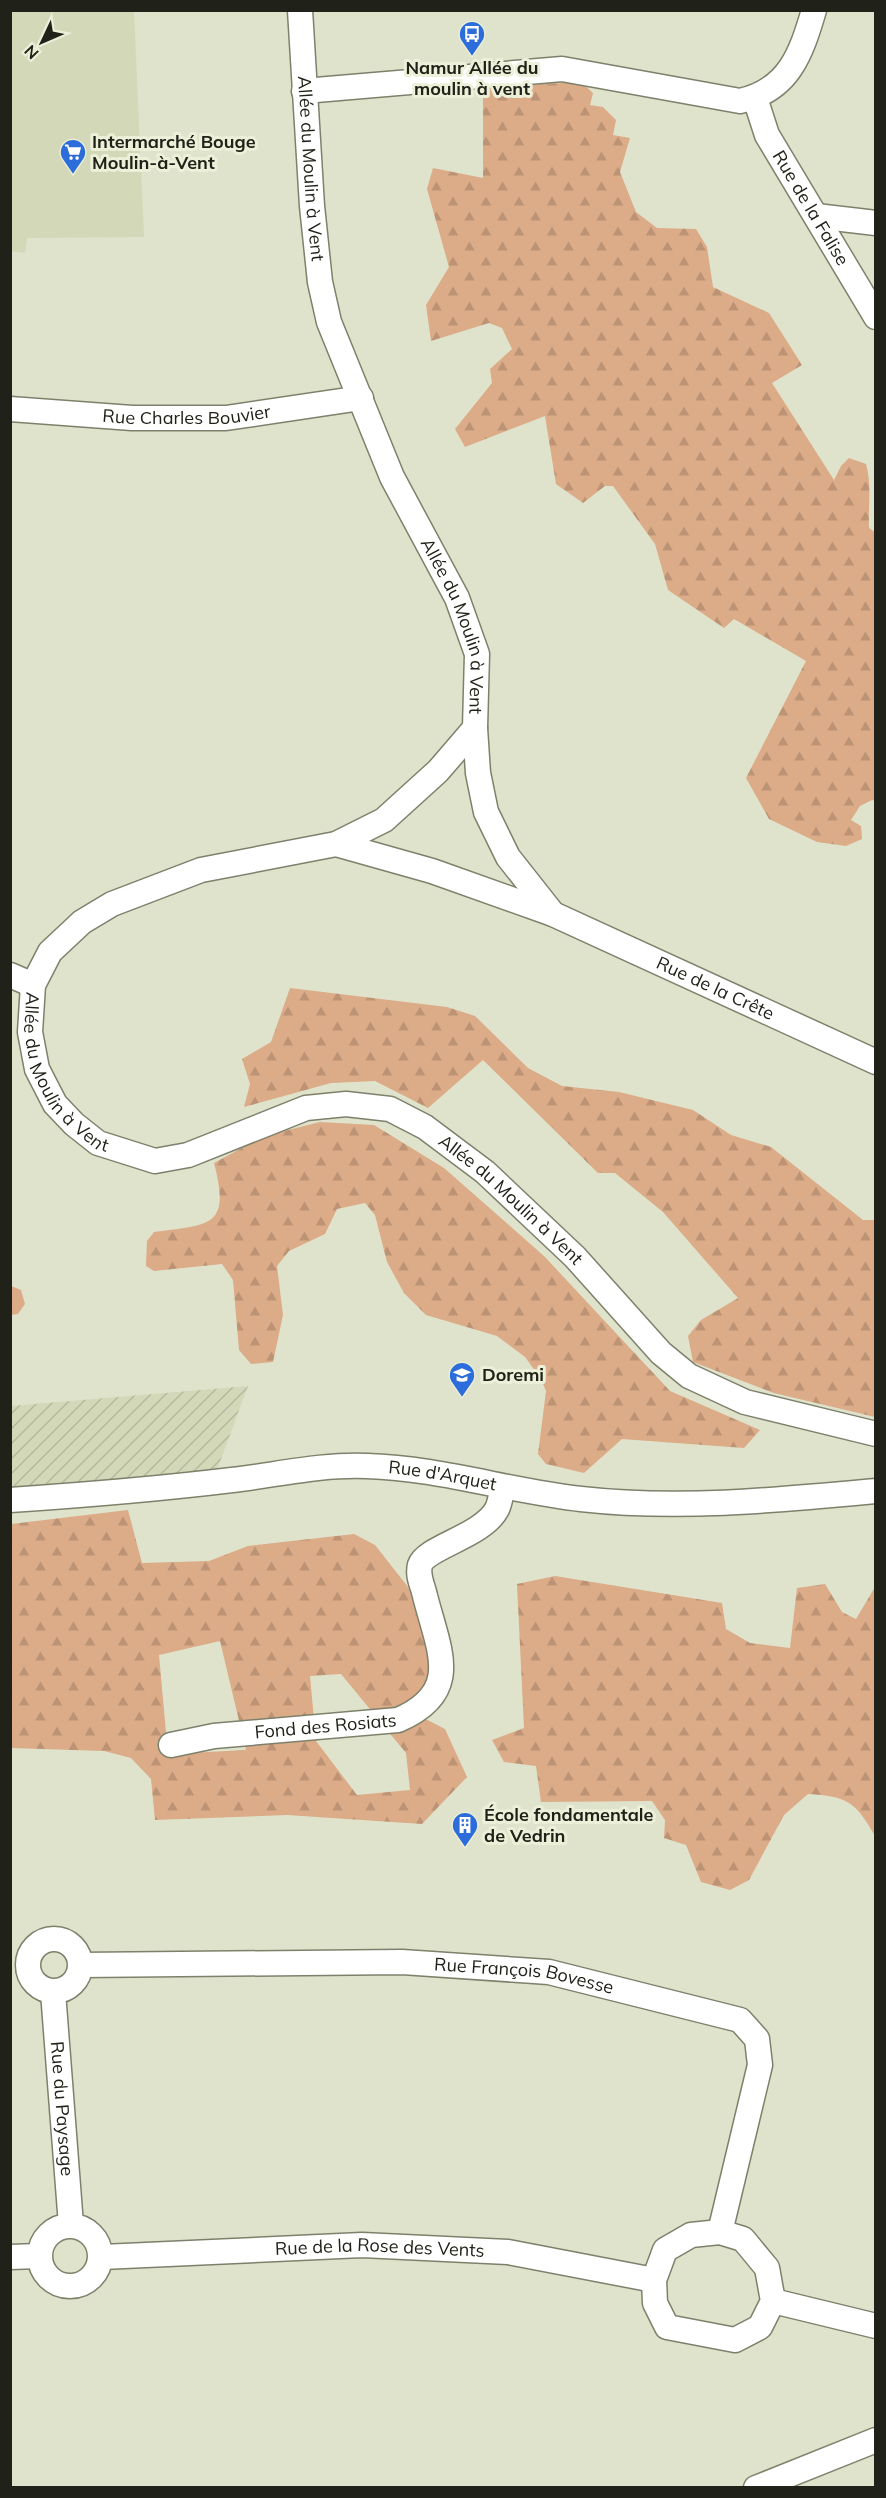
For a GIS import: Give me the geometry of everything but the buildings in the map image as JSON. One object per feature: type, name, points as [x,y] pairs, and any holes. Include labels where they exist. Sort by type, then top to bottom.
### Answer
[{"type":"street","name":"Allée du Moulin à Vent","points":[[300,10],[304,91],[320,282],[329,322],[392,477],[457,598],[477,654],[475,728],[438,771],[384,820],[336,844],[201,870],[112,904],[82,922],[50,952],[33,985],[30,1032],[37,1069],[55,1104],[74,1124],[98,1143],[155,1161],[188,1155],[306,1108],[346,1104],[390,1109],[424,1126],[485,1172],[575,1257],[661,1353],[689,1376],[716,1391],[745,1402],[876,1434]]},
{"type":"street","points":[[304,91],[562,69],[740,101],[755,98],[777,85],[801,54],[814,10]]},
{"type":"street","name":"Rue de la Falise","points":[[755,98],[767,135],[876,317]]},
{"type":"street","points":[[816,216],[876,223]]},
{"type":"street","name":"Rue Charles Bouvier","points":[[10,409],[132,418],[226,418],[361,398]]},
{"type":"street","name":"Rue de la Crête","points":[[475,728],[478,773],[486,812],[508,857],[553,914]]},
{"type":"street","name":"Rue de la Crête","points":[[336,844],[432,871],[553,914],[876,1062]]},
{"type":"street","points":[[10,975],[33,985]]},
{"type":"street","name":"Rue d'Arquet","points":[[10,1500],[97,1494],[297,1470],[366,1466],[435,1473],[503,1487],[581,1499],[648,1504],[796,1498],[876,1491]]},
{"type":"street","name":"Fond des Rosiats","points":[[171,1745],[214,1736],[398,1720],[414,1713],[431,1700],[442,1681],[438,1651],[419,1578],[420,1565],[433,1551],[466,1537],[488,1520],[497,1509],[503,1487]]},
{"type":"street","points":[[54,1937],[74,1946],[81,1965],[73,1985],[53,1992],[34,1984],[18,1964],[34,1945],[54,1937]]},
{"type":"street","name":"Rue François Bovesse","points":[[81,1965],[402,1962],[549,1972],[740,2020],[758,2039],[760,2065],[720,2232]]},
{"type":"street","name":"Rue du Paysage","points":[[53,1992],[71,2225]]},
{"type":"street","points":[[71,2225],[93,2235],[102,2257],[92,2279],[70,2288],[48,2278],[39,2256],[49,2234],[71,2225]]},
{"type":"street","points":[[720,2232],[743,2239],[767,2268],[773,2301],[760,2327],[735,2340],[667,2327],[655,2303],[654,2280],[665,2250],[691,2235],[720,2232]]},
{"type":"street","name":"Rue de la Rose des Vents","points":[[102,2257],[362,2245],[508,2252],[654,2280]]},
{"type":"street","points":[[10,2257],[39,2256]]},
{"type":"street","points":[[773,2301],[876,2326]]},
{"type":"street","points":[[756,2487],[876,2440]]},
{"type":"shaded area","name":"Intermarché Bouge Moulin-à-Vent","points":[[11,10],[134,11],[144,237],[27,238],[25,253],[11,251]]},
{"type":"shaded area","points":[[248,1386],[217,1470],[95,1487],[11,1486],[11,1406]]},
{"type":"green space","points":[[581,82],[593,93],[590,105],[603,107],[616,120],[613,135],[630,138],[620,172],[636,212],[657,228],[696,229],[707,247],[713,287],[769,313],[802,365],[772,383],[834,480],[841,466],[849,458],[866,464],[869,488],[869,528],[876,533],[876,801],[872,800],[860,806],[851,820],[861,826],[862,839],[846,846],[817,842],[769,819],[746,778],[806,661],[734,619],[724,628],[668,590],[655,544],[613,486],[605,486],[583,503],[556,484],[545,416],[465,447],[455,429],[492,383],[490,369],[512,349],[502,328],[489,323],[431,341],[426,305],[449,267],[427,189],[433,168],[483,178],[483,87]]},
{"type":"green space","points":[[290,988],[447,1007],[475,1016],[528,1068],[562,1086],[619,1092],[693,1110],[731,1135],[771,1147],[863,1220],[875,1220],[875,1417],[774,1393],[693,1362],[688,1336],[701,1320],[738,1298],[663,1212],[615,1173],[598,1173],[483,1060],[428,1108],[375,1081],[331,1083],[244,1107],[250,1084],[242,1059],[271,1042]]},
{"type":"green space","points":[[320,1122],[374,1125],[444,1168],[544,1256],[670,1391],[760,1430],[744,1448],[622,1439],[584,1473],[546,1464],[538,1454],[546,1391],[541,1379],[525,1357],[497,1336],[426,1315],[404,1293],[387,1262],[375,1215],[365,1203],[337,1209],[325,1234],[289,1251],[277,1266],[283,1315],[273,1362],[251,1364],[239,1350],[233,1280],[222,1264],[154,1271],[146,1266],[147,1241],[154,1232],[189,1227],[211,1219],[217,1211],[220,1200],[214,1163],[264,1136]]},
{"type":"green space","points":[[11,1286],[21,1290],[25,1304],[18,1314],[11,1315]]},
{"type":"green space","points":[[128,1510],[142,1563],[209,1561],[248,1546],[354,1534],[375,1545],[408,1587],[426,1627],[433,1682],[406,1709],[445,1729],[467,1777],[422,1824],[287,1815],[155,1820],[151,1779],[131,1758],[104,1751],[11,1748],[11,1524]],"holes":[[[220,1641],[246,1750],[168,1754],[159,1655]],[[341,1674],[406,1753],[410,1790],[357,1795],[316,1741],[310,1676]]]},
{"type":"green space","points":[[555,1576],[722,1603],[726,1629],[750,1643],[790,1648],[797,1588],[825,1584],[842,1612],[856,1619],[875,1587],[875,1836],[862,1815],[849,1803],[832,1797],[808,1794],[784,1815],[749,1880],[730,1890],[701,1882],[686,1845],[664,1838],[665,1820],[652,1801],[541,1802],[536,1766],[504,1762],[492,1740],[524,1728],[517,1584]]},
{"type":"place","name":"Namur Allée du moulin à vent","points":[[472,57]]},
{"type":"place","name":"Intermarché Bouge Moulin-à-Vent","points":[[73,175]]},
{"type":"place","name":"Doremi","points":[[462,1398]]},
{"type":"place","name":"École fondamentale de Vedrin","points":[[465,1848]]}]
